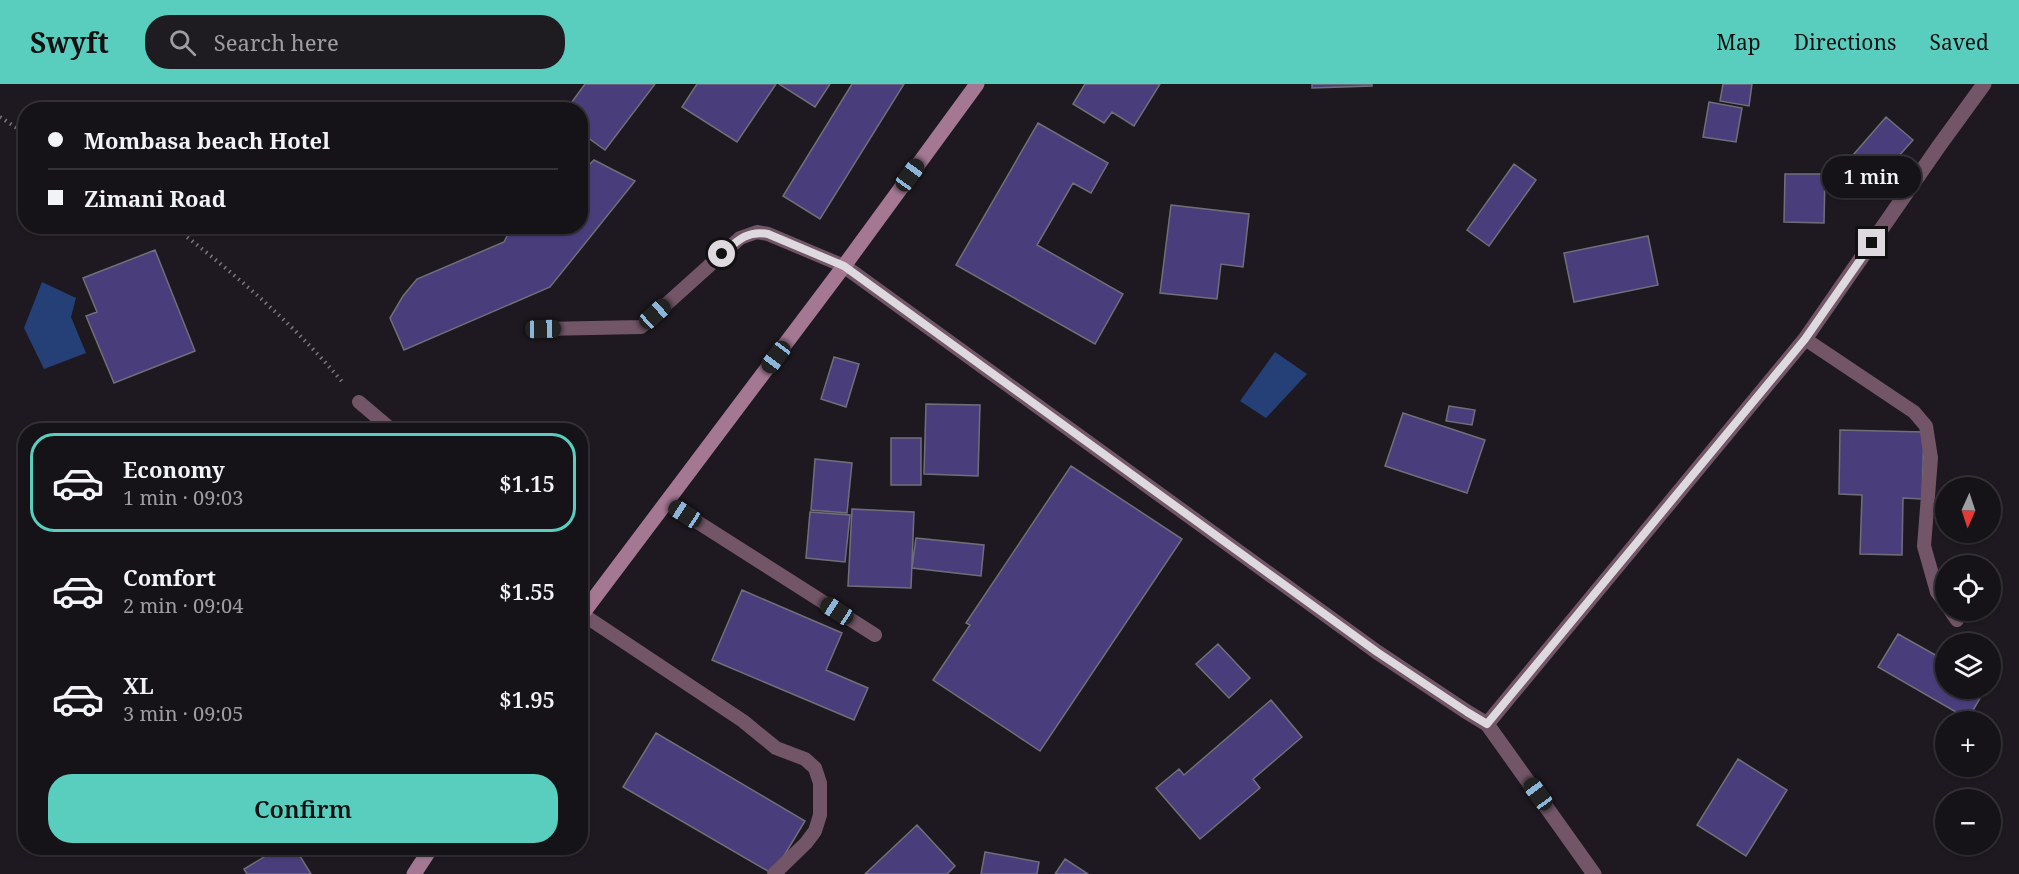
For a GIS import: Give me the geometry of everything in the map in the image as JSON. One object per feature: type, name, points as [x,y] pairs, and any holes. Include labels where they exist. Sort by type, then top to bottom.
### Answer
[{"type":"main road","points":[[588,603],[844,266],[977,84]]},
{"type":"main road","points":[[414,874],[426,855]]},
{"type":"street","points":[[1487,724],[1805,339],[1984,84]]},
{"type":"street","points":[[844,266],[1377,652],[1487,724],[1594,874]]},
{"type":"lane","points":[[543,329],[641,327],[740,238],[757,232],[768,234],[844,266]]},
{"type":"lane","points":[[1805,339],[1914,412],[1926,426],[1931,458],[1924,546],[1935,585]]},
{"type":"lane","points":[[359,402],[384,423]]},
{"type":"lane","points":[[666,502],[875,635]]},
{"type":"lane","points":[[588,613],[742,721],[776,748],[805,759],[815,768],[820,783],[820,815],[815,831],[774,874]]},
{"type":"path","points":[[0,117],[18,129]]},
{"type":"path","points":[[183,234],[236,275],[300,333],[359,402]]},
{"type":"water","points":[[42,282],[76,298],[71,317],[86,353],[44,369],[24,328]]},
{"type":"water","points":[[1275,352],[1307,374],[1266,418],[1240,401]]},
{"type":"building","points":[[585,84],[655,84],[605,150],[588,138],[588,102],[572,102]]},
{"type":"building","points":[[697,84],[776,84],[737,142],[682,107]]},
{"type":"building","points":[[779,84],[830,84],[815,107]]},
{"type":"building","points":[[852,84],[904,84],[820,219],[783,196]]},
{"type":"building","points":[[1085,84],[1160,84],[1134,126],[1112,112],[1104,123],[1073,104]]},
{"type":"building","points":[[1312,84],[1372,84],[1372,86],[1312,88]]},
{"type":"building","points":[[1723,84],[1752,84],[1749,106],[1720,101]]},
{"type":"building","points":[[1709,102],[1742,108],[1736,142],[1703,137]]},
{"type":"building","points":[[1886,117],[1913,140],[1881,176],[1854,154]]},
{"type":"building","points":[[1038,123],[1108,163],[1091,193],[1073,183],[1037,245],[1123,294],[1095,344],[956,265]]},
{"type":"building","points":[[594,160],[635,181],[550,287],[404,350],[390,318],[403,296],[417,279],[504,242],[508,234],[588,234],[588,166]]},
{"type":"building","points":[[1514,164],[1536,180],[1489,246],[1467,230]]},
{"type":"building","points":[[1785,174],[1825,174],[1824,223],[1784,222]]},
{"type":"building","points":[[1171,205],[1249,214],[1243,267],[1221,264],[1217,299],[1160,293]]},
{"type":"building","points":[[1648,236],[1658,285],[1574,302],[1564,253]]},
{"type":"building","points":[[155,250],[195,351],[114,383],[86,316],[97,312],[83,278]]},
{"type":"building","points":[[834,357],[859,364],[846,407],[821,399]]},
{"type":"building","points":[[926,404],[980,405],[978,476],[924,474]]},
{"type":"building","points":[[1449,406],[1475,410],[1472,425],[1446,421]]},
{"type":"building","points":[[1403,413],[1485,440],[1467,493],[1385,466]]},
{"type":"building","points":[[1840,430],[1924,432],[1922,499],[1903,498],[1902,555],[1860,554],[1862,495],[1839,494]]},
{"type":"building","points":[[891,438],[921,438],[921,485],[891,485]]},
{"type":"building","points":[[815,459],[852,463],[847,513],[811,510]]},
{"type":"building","points":[[1071,466],[1182,539],[1040,751],[933,680],[970,625],[966,623]]},
{"type":"building","points":[[852,509],[914,512],[911,588],[848,586]]},
{"type":"building","points":[[810,512],[850,515],[845,562],[806,558]]},
{"type":"building","points":[[916,538],[984,545],[981,576],[912,568]]},
{"type":"building","points":[[742,590],[842,633],[826,670],[868,688],[854,720],[712,660]]},
{"type":"building","points":[[1898,634],[1935,655],[1935,699],[1980,699],[1973,711],[1954,711],[1878,667]]},
{"type":"building","points":[[1218,644],[1250,678],[1229,698],[1196,664]]},
{"type":"building","points":[[1271,700],[1302,737],[1253,779],[1260,788],[1200,839],[1156,788],[1179,769],[1184,775]]},
{"type":"building","points":[[656,733],[805,821],[773,874],[623,787]]},
{"type":"building","points":[[1738,759],[1787,790],[1746,856],[1697,825]]},
{"type":"building","points":[[917,825],[955,866],[947,874],[865,874]]},
{"type":"building","points":[[985,852],[1039,862],[1037,874],[981,874]]},
{"type":"building","points":[[267,855],[299,855],[311,874],[247,874],[244,869]]},
{"type":"building","points":[[1065,859],[1088,874],[1055,874]]},
{"type":"route","points":[[722,254],[740,238],[757,232],[768,234],[844,266],[1377,652],[1487,724],[1805,339],[1872,243]]}]
